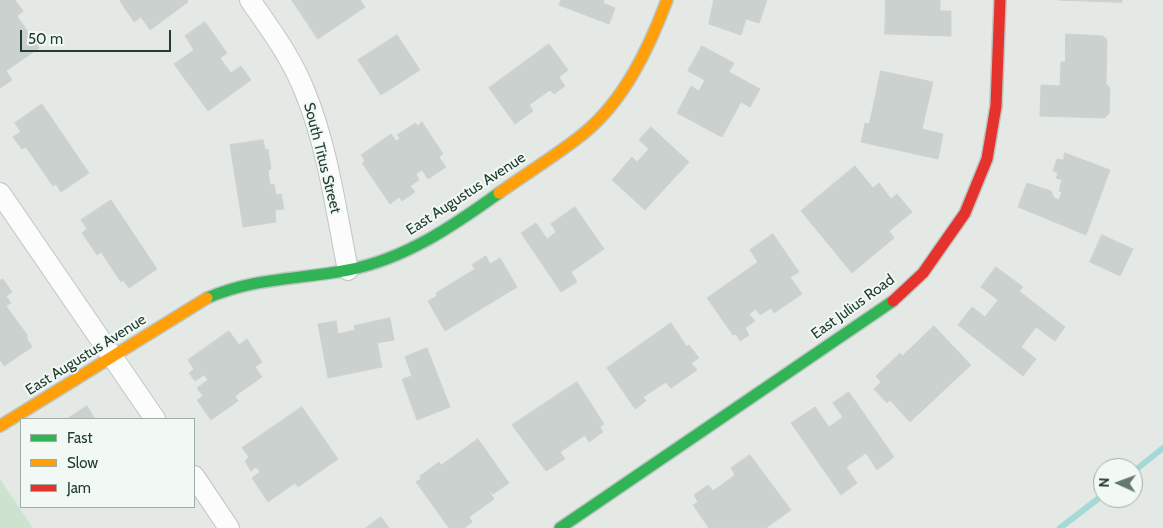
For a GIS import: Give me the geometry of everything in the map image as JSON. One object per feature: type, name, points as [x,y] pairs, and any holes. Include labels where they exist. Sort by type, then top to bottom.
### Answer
[{"type":"street","name":"South Titus Street","points":[[250,0],[288,57],[305,91],[319,132],[348,270]]},
{"type":"street","name":"East Augustus Avenue","points":[[0,426],[198,302],[234,288],[273,279],[348,270],[385,260],[418,245],[458,222],[584,134],[613,103],[633,74],[652,41],[667,0]]},
{"type":"street","name":"East Julius Road","points":[[560,528],[889,304],[923,273],[965,213],[987,160],[996,106],[1000,0]]},
{"type":"street","points":[[0,193],[154,418]]},
{"type":"street","points":[[195,477],[230,528]]},
{"type":"green space","points":[[0,479],[33,528],[0,528]]},
{"type":"building","points":[[0,0],[15,0],[23,11],[17,16],[39,48],[6,71],[12,80],[0,88]]},
{"type":"building","points":[[187,0],[188,2],[150,30],[141,17],[134,22],[120,1]]},
{"type":"building","points":[[292,0],[360,0],[365,7],[318,39]]},
{"type":"building","points":[[561,0],[604,0],[603,3],[615,8],[609,24],[559,5]]},
{"type":"building","points":[[714,0],[767,0],[759,23],[746,19],[741,35],[709,24]]},
{"type":"building","points":[[886,0],[940,0],[940,11],[951,11],[951,36],[885,34]]},
{"type":"building","points":[[1059,0],[1122,0],[1122,2]]},
{"type":"building","points":[[205,22],[227,53],[220,58],[231,73],[241,66],[251,80],[208,111],[174,64],[194,50],[185,36]]},
{"type":"building","points":[[1066,34],[1103,36],[1107,40],[1106,84],[1110,88],[1109,114],[1104,118],[1040,116],[1041,85],[1060,86],[1061,62],[1065,62]]},
{"type":"building","points":[[397,35],[420,70],[381,95],[358,60]]},
{"type":"building","points":[[549,44],[568,70],[559,77],[565,86],[554,94],[550,90],[529,105],[533,111],[515,124],[489,88]]},
{"type":"building","points":[[702,46],[734,63],[729,72],[760,89],[750,107],[741,102],[722,137],[677,113],[691,86],[699,91],[705,80],[688,71]]},
{"type":"building","points":[[881,71],[933,82],[922,129],[943,134],[938,159],[861,142],[865,123],[869,124]]},
{"type":"building","points":[[42,104],[89,173],[61,192],[56,184],[53,186],[26,147],[22,149],[13,137],[21,132],[15,123]]},
{"type":"building","points":[[422,122],[443,154],[439,157],[446,167],[428,179],[422,170],[416,174],[419,180],[410,186],[415,192],[402,201],[399,197],[390,204],[362,163],[365,161],[361,155],[391,134],[396,141],[400,138],[397,135],[415,123],[418,126]]},
{"type":"building","points":[[651,127],[689,162],[645,210],[612,180],[632,157],[637,162],[649,149],[639,140]]},
{"type":"building","points":[[263,140],[265,150],[268,149],[271,169],[268,170],[270,185],[274,184],[276,195],[281,194],[284,209],[275,210],[276,222],[243,227],[230,145]]},
{"type":"building","points":[[1065,153],[1110,170],[1086,235],[1018,207],[1027,183],[1051,191],[1054,198],[1059,200],[1062,192],[1059,191],[1062,180],[1056,178],[1058,173],[1053,171],[1057,159],[1063,160]]},
{"type":"building","points":[[855,166],[873,188],[879,183],[891,199],[897,194],[912,212],[889,231],[894,238],[852,273],[801,211]]},
{"type":"building","points":[[111,200],[157,269],[129,288],[123,280],[121,282],[101,252],[97,255],[82,233],[87,229],[81,220]]},
{"type":"building","points":[[575,207],[604,249],[571,272],[577,282],[561,292],[521,233],[536,223],[547,239],[556,232],[551,224]]},
{"type":"building","points":[[773,234],[799,272],[790,277],[802,294],[774,313],[771,308],[760,315],[756,309],[749,314],[755,321],[745,328],[749,335],[740,341],[736,334],[733,335],[707,298],[758,262],[750,250]]},
{"type":"building","points":[[1102,235],[1133,249],[1120,276],[1090,262]]},
{"type":"building","points":[[486,256],[490,264],[500,258],[517,287],[445,331],[428,301],[437,296],[436,293],[475,269],[472,265]]},
{"type":"building","points":[[996,267],[1023,287],[1019,291],[1065,327],[1055,341],[1036,327],[1021,347],[1036,359],[1023,376],[958,325],[972,307],[985,317],[998,300],[981,287]]},
{"type":"building","points":[[3,279],[12,292],[6,296],[11,303],[6,306],[28,336],[26,337],[32,347],[4,366],[0,360],[0,281]]},
{"type":"building","points":[[390,318],[394,340],[377,343],[382,367],[328,378],[318,324],[336,321],[338,334],[355,330],[354,326]]},
{"type":"building","points":[[671,323],[687,347],[689,345],[699,358],[691,363],[697,370],[671,388],[666,382],[643,397],[646,401],[635,409],[607,368]]},
{"type":"building","points":[[934,326],[971,365],[910,422],[890,400],[887,403],[874,389],[881,382],[876,376],[900,353],[902,356]]},
{"type":"building","points":[[229,331],[239,345],[247,339],[262,362],[255,367],[262,377],[235,396],[238,401],[211,420],[197,400],[203,396],[197,388],[208,380],[204,375],[195,381],[189,373],[194,369],[188,360]]},
{"type":"building","points":[[427,348],[450,407],[417,420],[402,379],[412,376],[405,357]]},
{"type":"building","points":[[577,382],[604,424],[600,427],[603,432],[589,442],[585,435],[560,452],[565,459],[546,471],[512,425]]},
{"type":"building","points":[[849,392],[894,457],[877,470],[866,453],[846,467],[857,483],[841,495],[791,423],[815,407],[829,427],[843,417],[833,403]]},
{"type":"building","points":[[87,406],[94,418],[69,418]]},
{"type":"building","points":[[302,407],[338,459],[298,487],[295,483],[268,502],[252,478],[260,472],[256,467],[251,471],[245,461],[249,457],[242,448]]},
{"type":"building","points":[[478,439],[509,483],[493,494],[489,491],[494,499],[469,517],[472,522],[464,528],[449,528],[416,482],[421,479],[420,476],[439,462],[441,465]]},
{"type":"building","points":[[750,455],[791,510],[766,528],[709,528],[693,505],[698,502],[694,495],[708,485],[713,491],[735,475],[731,468]]},
{"type":"building","points":[[381,517],[389,528],[366,528]]},
{"type":"waterway","points":[[1143,464],[1163,448]]},
{"type":"waterway","points":[[1060,528],[1093,503]]},
{"type":"traffic: fast","points":[[207,298],[243,286],[348,270],[389,258],[428,240],[499,193]]},
{"type":"traffic: fast","points":[[560,528],[893,301]]},
{"type":"traffic: slow","points":[[499,193],[573,142],[598,121],[634,73],[652,37],[667,0]]},
{"type":"traffic: slow","points":[[0,426],[207,298]]},
{"type":"traffic: jam","points":[[893,301],[923,273],[965,213],[987,159],[996,106],[1000,0]]}]
